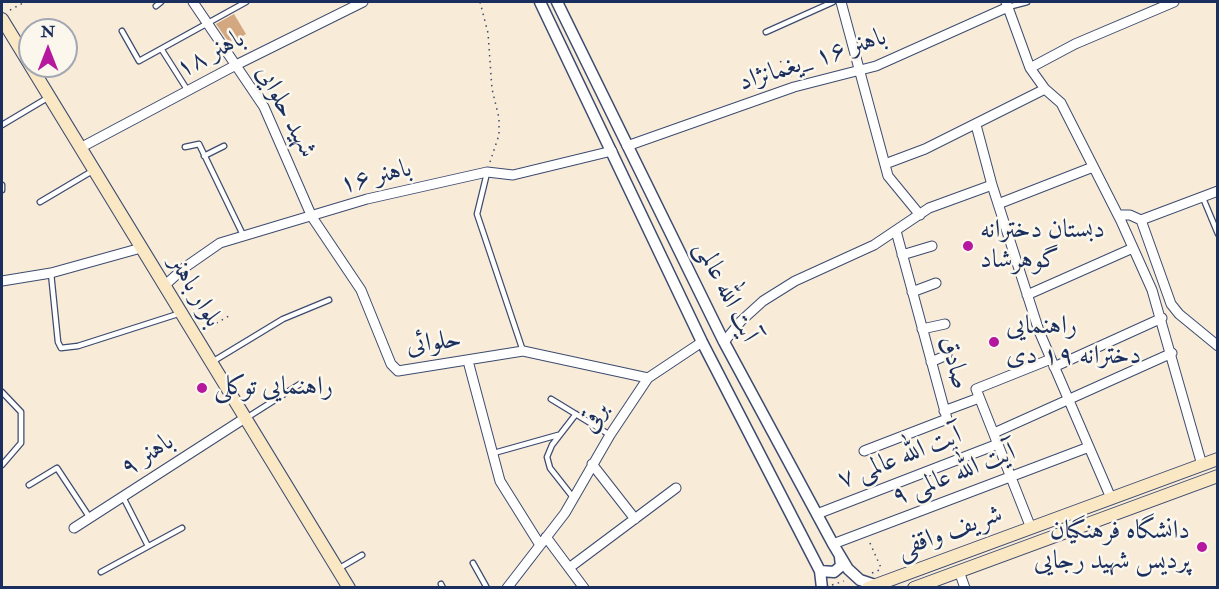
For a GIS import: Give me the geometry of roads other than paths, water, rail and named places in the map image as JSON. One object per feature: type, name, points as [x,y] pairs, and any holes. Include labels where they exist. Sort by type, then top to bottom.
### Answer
[{"type":"main road","name":"بلوار باهنر","points":[[4,19],[49,97],[349,588]]},
{"type":"main road","name":"شریف واقفی","points":[[877,584],[1218,459]]},
{"type":"main road","name":"شریف واقفی","points":[[914,588],[1218,476]]},
{"type":"main road","points":[[1111,498],[1117,513]]},
{"type":"street","name":"شهید حلوایی","points":[[193,2],[269,117],[312,217]]},
{"type":"street","name":"باهنر ۱۸","points":[[80,148],[236,65],[363,2]]},
{"type":"street","name":"آیت الله عالمی","points":[[540,2],[702,342],[820,571],[822,588]]},
{"type":"street","name":"آیت الله عالمی","points":[[557,2],[724,342],[840,557],[848,569],[860,580],[877,584]]},
{"type":"street","points":[[841,2],[858,72],[888,176],[920,215]]},
{"type":"street","points":[[1029,68],[1075,44],[1174,2]]},
{"type":"street","name":"باهنر ۱۶ _یغمانژاد","points":[[627,146],[794,87],[858,72],[1007,4]]},
{"type":"street","points":[[1007,4],[1029,68],[1045,89],[1061,103],[1133,248],[1162,318],[1202,465]]},
{"type":"street","points":[[885,165],[976,125],[1045,89]]},
{"type":"street","points":[[976,125],[992,185],[1027,294],[1053,363],[1111,498]]},
{"type":"street","name":"باهنر ۱۶","points":[[164,286],[184,268],[220,243],[367,199],[488,172],[513,175],[612,151]]},
{"type":"street","points":[[998,204],[1094,166]]},
{"type":"street","points":[[724,342],[741,321],[763,301],[795,281],[874,245],[929,208],[992,185]]},
{"type":"street","points":[[1118,215],[1130,215],[1141,220],[1218,191]]},
{"type":"street","name":"حلوائی","points":[[312,217],[361,291],[391,364],[398,371],[523,351],[648,378]]},
{"type":"street","points":[[1141,220],[1171,304],[1179,314],[1218,346]]},
{"type":"street","name":"صادق","points":[[864,451],[947,419],[896,231]]},
{"type":"street","points":[[902,255],[932,246]]},
{"type":"street","points":[[2,281],[51,273],[141,248]]},
{"type":"street","points":[[1027,294],[1133,248]]},
{"type":"street","points":[[912,292],[936,283]]},
{"type":"street","points":[[1031,528],[976,389],[1053,363],[1162,318]]},
{"type":"street","points":[[922,329],[945,324]]},
{"type":"street","name":"برقی","points":[[507,588],[565,513],[591,464],[648,378],[702,342]]},
{"type":"street","points":[[994,434],[1172,353]]},
{"type":"street","points":[[931,362],[946,354]]},
{"type":"street","points":[[468,361],[491,454],[509,499],[584,588]]},
{"type":"street","points":[[944,411],[979,398]]},
{"type":"street","name":"باهنر ۹","points":[[74,528],[245,418]]},
{"type":"street","name":"آیت الله عالمی ۷","points":[[817,514],[998,444]]},
{"type":"street","name":"آیت الله عالمی ۹","points":[[833,544],[1089,447]]},
{"type":"street","points":[[591,464],[635,519]]},
{"type":"street","points":[[569,568],[676,488]]},
{"type":"street","points":[[820,571],[831,573],[838,570],[840,557]]},
{"type":"street","points":[[959,571],[965,588]]},
{"type":"lane","points":[[156,6],[161,2]]},
{"type":"lane","points":[[122,31],[139,61],[246,2]]},
{"type":"lane","points":[[766,32],[833,2]]},
{"type":"lane","points":[[1007,4],[1027,2]]},
{"type":"lane","points":[[162,50],[188,91]]},
{"type":"lane","points":[[2,125],[49,97]]},
{"type":"lane","points":[[185,147],[199,144],[244,237]]},
{"type":"lane","points":[[204,156],[224,146]]},
{"type":"lane","points":[[40,202],[94,170]]},
{"type":"lane","points":[[488,172],[477,214],[523,351]]},
{"type":"lane","points":[[2,185],[2,190]]},
{"type":"lane","points":[[1203,197],[1218,234]]},
{"type":"lane","points":[[51,273],[58,342],[61,348],[78,346],[181,314]]},
{"type":"lane","points":[[212,363],[283,320],[329,300]]},
{"type":"lane","points":[[245,418],[300,384]]},
{"type":"lane","points":[[2,392],[21,412],[21,444],[2,465]]},
{"type":"lane","points":[[551,399],[610,435]]},
{"type":"lane","points":[[572,496],[550,468],[548,457],[559,435],[576,414]]},
{"type":"lane","points":[[491,454],[559,435]]},
{"type":"lane","points":[[29,485],[57,468],[90,518]]},
{"type":"lane","points":[[123,497],[148,546]]},
{"type":"lane","points":[[100,572],[182,528]]},
{"type":"lane","points":[[338,570],[362,555]]},
{"type":"lane","points":[[473,563],[487,588]]},
{"type":"place","name":"دبستان دخترانه گوهرشاد","points":[[968,246]]},
{"type":"place","name":"راهنمایی دخترانه ۱۹ دی","points":[[994,342]]},
{"type":"place","name":"راهنمایی توکلی","points":[[202,388]]},
{"type":"place","name":"دانشگاه فرهنگیان پردیس شهید رجایی","points":[[1202,547]]}]
